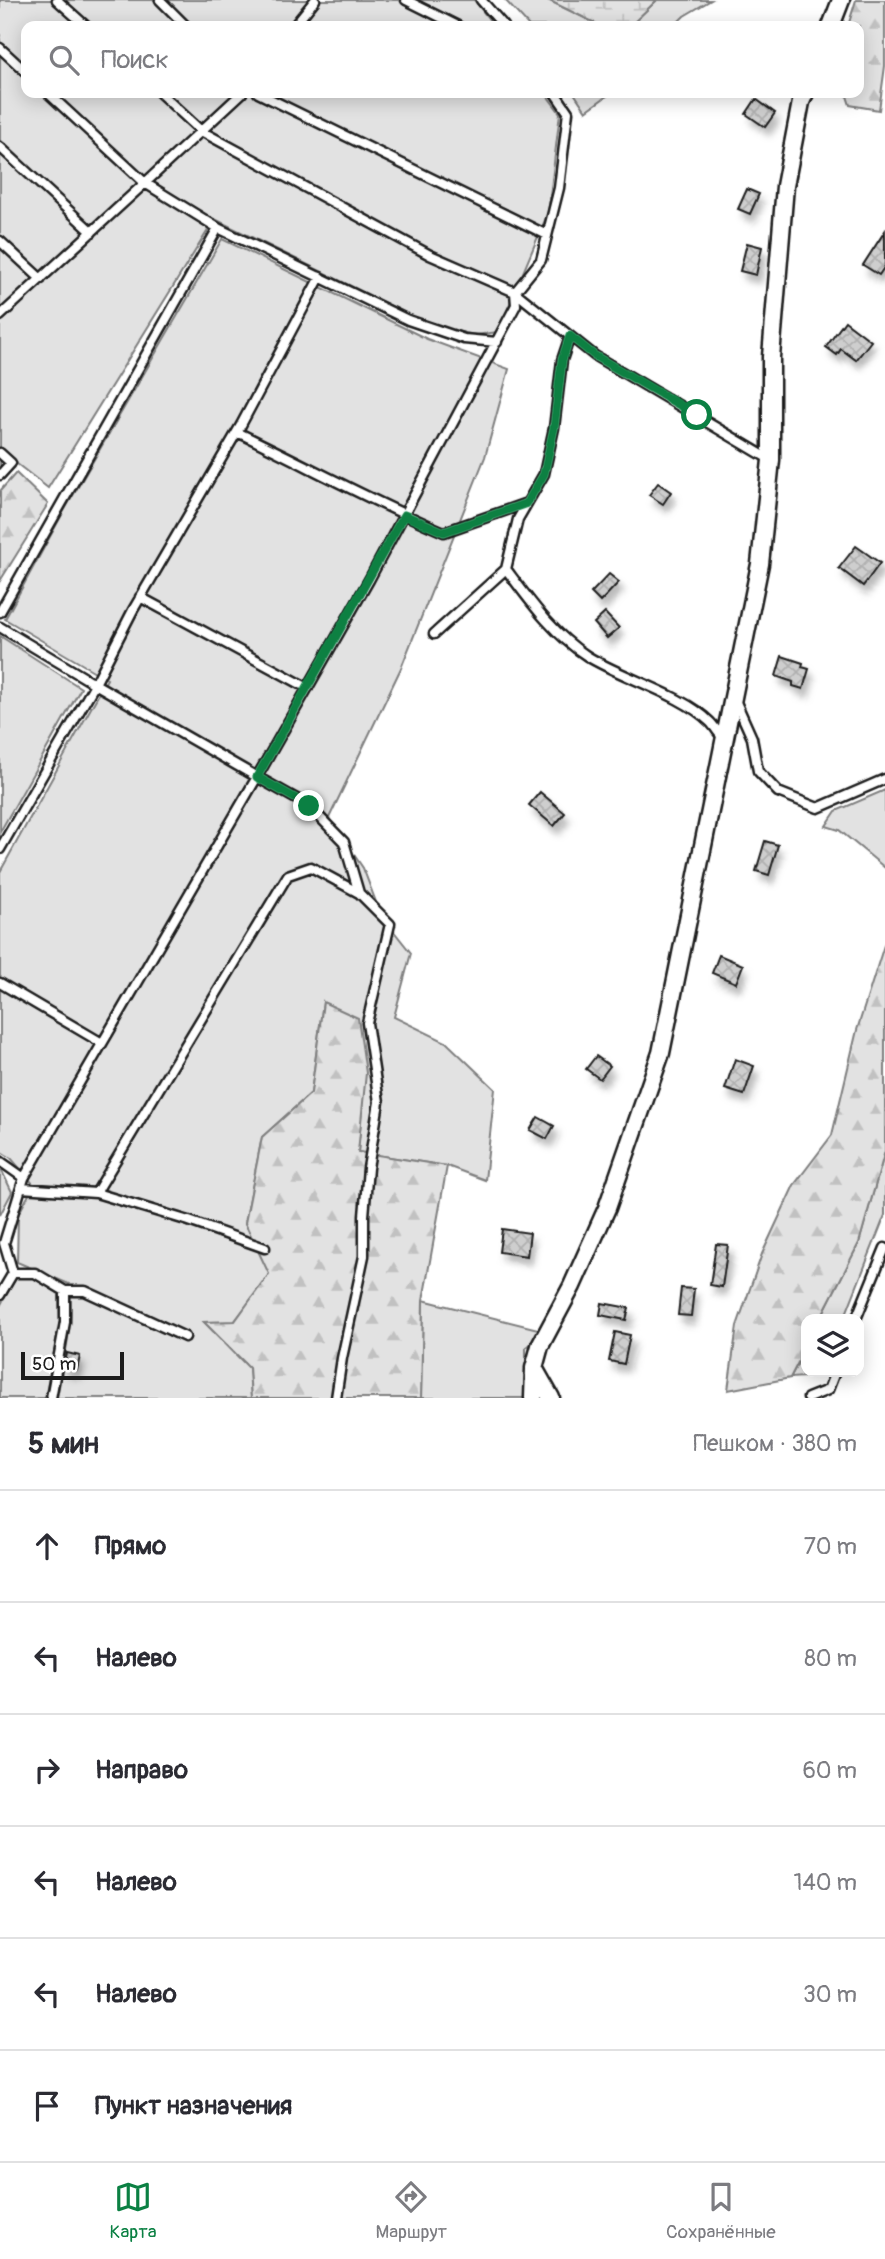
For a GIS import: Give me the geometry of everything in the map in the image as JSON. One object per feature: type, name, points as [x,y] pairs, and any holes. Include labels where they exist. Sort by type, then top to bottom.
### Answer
[{"type":"street","points":[[833,21],[841,0]]},
{"type":"street","points":[[533,1398],[534,1368],[540,1346],[572,1286],[607,1208],[662,1053],[760,564],[771,460],[771,357],[784,199],[803,98]]},
{"type":"street","points":[[534,1368],[551,1398]]},
{"type":"lane","points":[[57,0],[80,21]]},
{"type":"lane","points":[[160,0],[181,21]]},
{"type":"lane","points":[[299,21],[315,0]]},
{"type":"lane","points":[[406,0],[448,21]]},
{"type":"lane","points":[[481,0],[500,21]]},
{"type":"lane","points":[[0,48],[21,67]]},
{"type":"lane","points":[[53,98],[145,183],[218,228],[408,320],[464,339],[496,342]]},
{"type":"lane","points":[[165,98],[201,131],[430,255],[515,292],[595,356],[771,460]]},
{"type":"lane","points":[[0,316],[237,98]]},
{"type":"lane","points":[[268,98],[547,235]]},
{"type":"lane","points":[[0,1295],[13,1273],[4,1243],[24,1178],[308,688],[516,305],[515,292],[541,260],[559,188],[568,112],[558,98]]},
{"type":"lane","points":[[0,148],[92,232]]},
{"type":"lane","points":[[0,612],[218,228]]},
{"type":"lane","points":[[0,242],[41,279]]},
{"type":"lane","points":[[0,849],[140,597],[237,432],[320,278]]},
{"type":"lane","points":[[433,634],[506,569],[518,519],[544,474],[554,428],[562,360],[570,336]]},
{"type":"lane","points":[[237,432],[444,532],[527,503]]},
{"type":"lane","points":[[0,453],[11,463],[0,475]]},
{"type":"lane","points":[[506,569],[544,620],[585,655],[681,702],[710,722],[724,739]]},
{"type":"lane","points":[[140,597],[308,688]]},
{"type":"lane","points":[[0,627],[94,684],[309,806],[344,842],[359,893]]},
{"type":"lane","points":[[733,695],[752,738],[758,771],[778,792],[818,808],[885,779]]},
{"type":"lane","points":[[96,1193],[288,875],[311,867],[359,893],[390,924],[367,1023],[379,1102],[368,1168],[364,1256],[336,1398]]},
{"type":"lane","points":[[0,983],[103,1044]]},
{"type":"lane","points":[[0,1161],[24,1178]]},
{"type":"lane","points":[[21,1188],[96,1193],[189,1221],[265,1248]]},
{"type":"lane","points":[[858,1314],[885,1248]]},
{"type":"lane","points":[[13,1273],[35,1273],[65,1291],[85,1291],[185,1337]]},
{"type":"lane","points":[[51,1398],[65,1322],[65,1291]]},
{"type":"lane","points":[[808,1398],[828,1390],[833,1377]]},
{"type":"green space","points":[[0,0],[474,0],[490,21],[21,21],[21,98],[549,98],[560,113],[548,213],[498,332],[475,335],[432,326],[215,219],[48,488],[12,460],[0,473]]},
{"type":"green space","points":[[505,0],[548,0],[591,21],[524,21]]},
{"type":"green space","points":[[548,0],[657,0],[635,21],[591,21]]},
{"type":"green space","points":[[657,0],[711,0],[679,21],[635,21]]},
{"type":"green space","points":[[856,0],[885,0],[885,66],[879,110],[850,105],[848,98],[864,98],[864,21],[850,21]]},
{"type":"green space","points":[[577,98],[604,98],[586,111]]},
{"type":"green space","points":[[222,239],[427,339],[509,369],[485,457],[401,668],[329,818],[363,868],[381,915],[411,953],[394,1017],[446,1042],[495,1089],[485,1180],[447,1166],[358,1152],[365,1073],[323,1002],[311,1093],[262,1137],[245,1223],[270,1274],[234,1322],[204,1322],[249,1368],[251,1398],[57,1398],[71,1312],[69,1284],[17,1262],[18,1215],[34,1185],[11,1158],[0,1151],[0,872],[107,679],[5,619],[64,511]]},
{"type":"green space","points":[[16,473],[48,504],[0,581],[0,491]]},
{"type":"green space","points":[[0,636],[81,688],[0,832]]},
{"type":"green space","points":[[885,790],[885,868],[839,830],[826,826],[836,811]]},
{"type":"green space","points":[[885,942],[885,1151],[859,1243],[823,1314],[801,1314],[801,1357],[790,1378],[728,1390],[737,1326],[762,1254],[794,1185],[832,1135],[857,1030]]},
{"type":"green space","points":[[323,1002],[358,1018],[366,1073],[358,1152],[447,1166],[423,1300],[421,1398],[251,1398],[249,1367],[204,1322],[235,1321],[269,1274],[245,1223],[262,1137],[311,1093]]},
{"type":"green space","points":[[885,1151],[885,1215],[846,1314],[823,1314],[859,1243]]},
{"type":"green space","points":[[0,1167],[12,1192],[0,1215]]},
{"type":"green space","points":[[17,1276],[32,1277],[59,1294],[60,1322],[45,1398],[0,1398],[0,1306]]},
{"type":"green space","points":[[423,1300],[546,1331],[526,1348],[526,1398],[421,1398]]},
{"type":"green space","points":[[801,1357],[801,1377],[806,1377],[790,1378]]},
{"type":"building","points":[[756,99],[775,113],[765,127],[746,114]]},
{"type":"building","points":[[747,189],[759,194],[750,214],[738,209]]},
{"type":"building","points":[[885,231],[885,266],[879,275],[863,265]]},
{"type":"building","points":[[747,243],[762,247],[756,275],[740,271]]},
{"type":"building","points":[[845,321],[871,341],[856,360],[841,349],[837,355],[826,347]]},
{"type":"building","points":[[658,483],[671,492],[663,504],[649,495]]},
{"type":"building","points":[[856,546],[880,563],[863,586],[839,568]]},
{"type":"building","points":[[609,574],[619,582],[600,602],[591,593]]},
{"type":"building","points":[[605,613],[619,628],[607,638],[594,623]]},
{"type":"building","points":[[782,656],[803,663],[802,667],[809,669],[803,689],[776,676]]},
{"type":"building","points":[[540,792],[565,813],[554,826],[529,805]]},
{"type":"building","points":[[765,841],[778,845],[769,875],[756,871]]},
{"type":"building","points":[[719,955],[743,965],[736,983],[712,973]]},
{"type":"building","points":[[596,1056],[610,1066],[600,1079],[586,1069]]},
{"type":"building","points":[[735,1059],[754,1066],[744,1095],[725,1089]]},
{"type":"building","points":[[538,1117],[554,1126],[547,1139],[530,1130]]},
{"type":"building","points":[[502,1229],[530,1233],[527,1256],[499,1252]]},
{"type":"building","points":[[716,1244],[728,1245],[722,1287],[710,1285]]},
{"type":"building","points":[[681,1288],[694,1289],[691,1316],[678,1315]]},
{"type":"building","points":[[602,1303],[629,1308],[626,1320],[600,1315]]},
{"type":"building","points":[[615,1332],[630,1335],[624,1364],[609,1361]]},
{"type":"building","points":[[67,1353],[80,1356],[77,1370],[64,1368]]},
{"type":"route","points":[[309,806],[257,777],[404,515],[444,532],[527,503],[544,474],[554,428],[562,360],[570,336],[595,356],[697,415]]}]
